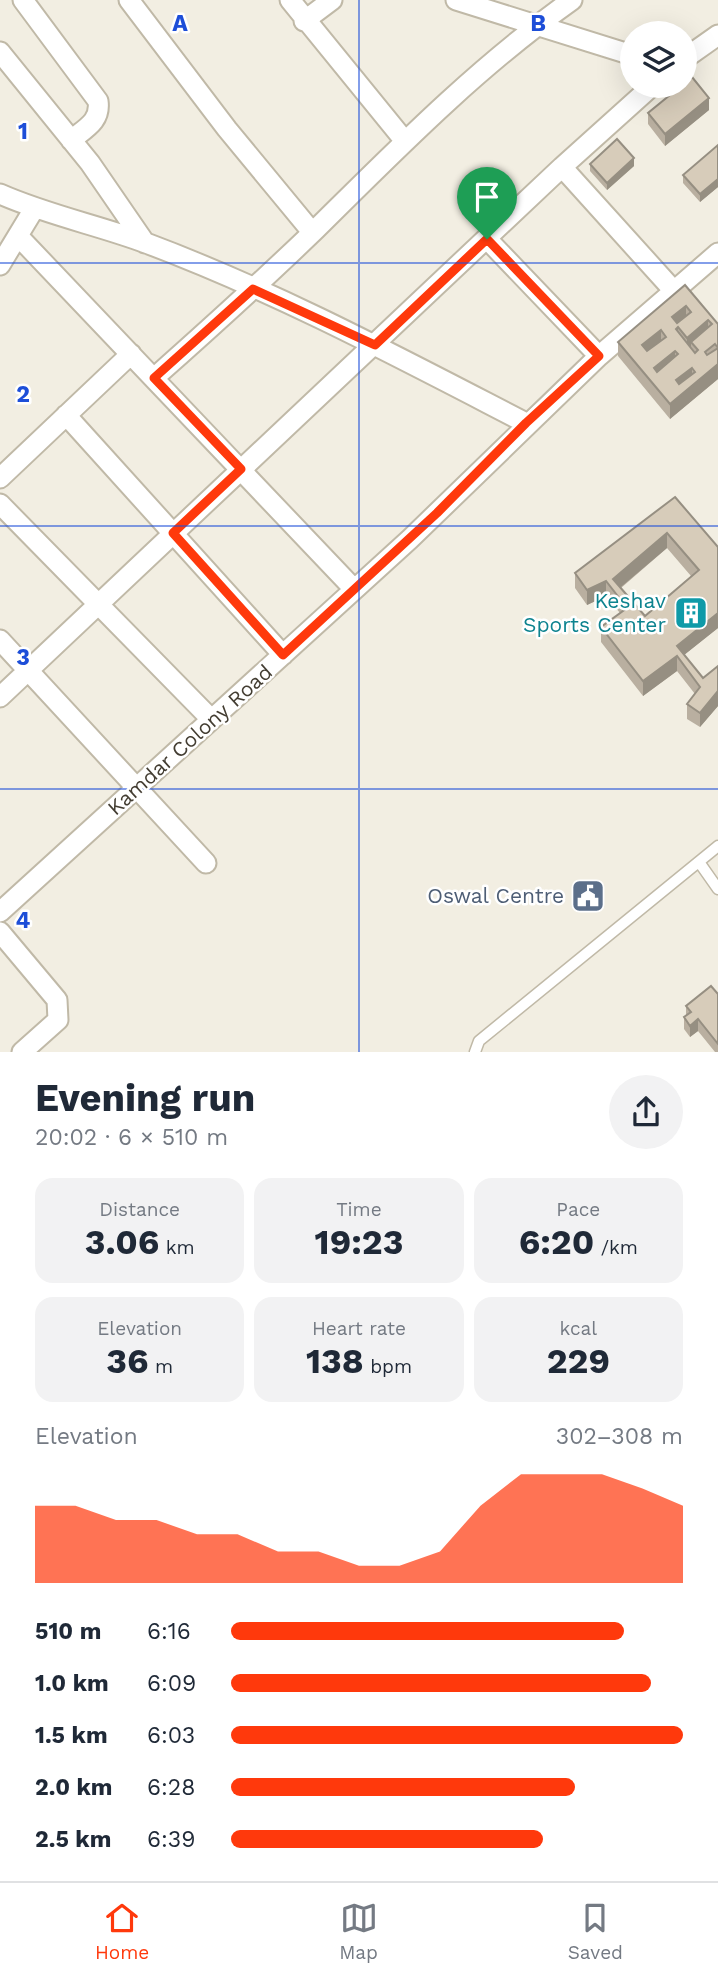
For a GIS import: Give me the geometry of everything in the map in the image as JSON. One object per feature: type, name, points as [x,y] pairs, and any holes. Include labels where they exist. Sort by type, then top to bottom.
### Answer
[{"type":"street","points":[[23,0],[98,101],[100,113],[96,119],[71,140]]},
{"type":"street","points":[[129,0],[228,129],[312,232]]},
{"type":"street","points":[[290,0],[303,20],[404,140]]},
{"type":"street","points":[[303,20],[332,0]]},
{"type":"street","points":[[456,0],[620,51]]},
{"type":"street","points":[[154,378],[253,289],[404,140],[485,67],[572,0]]},
{"type":"street","points":[[697,50],[718,35]]},
{"type":"street","points":[[0,51],[71,140],[145,243]]},
{"type":"street","points":[[0,697],[52,645],[639,98]]},
{"type":"street","points":[[562,167],[674,291]]},
{"type":"street","points":[[0,194],[34,209],[145,243],[253,289],[375,345],[526,423]]},
{"type":"street","points":[[0,265],[34,209]]},
{"type":"street","points":[[19,237],[353,588]]},
{"type":"street","points":[[487,239],[599,356]]},
{"type":"street","name":"Kamdar Colony Road","points":[[0,912],[437,513],[526,423],[718,253]]},
{"type":"street","points":[[0,478],[131,354]]},
{"type":"street","points":[[66,415],[283,655]]},
{"type":"street","points":[[0,504],[210,718]]},
{"type":"street","points":[[3,645],[52,645]]},
{"type":"street","points":[[3,645],[206,863]]},
{"type":"street","points":[[0,932],[57,1000],[58,1020],[22,1052]]},
{"type":"lane","points":[[475,1052],[479,1041],[718,846]]},
{"type":"lane","points":[[699,862],[718,889]]},
{"type":"building","points":[[697,83],[709,98],[665,134],[648,113],[666,98],[697,98]]},
{"type":"building","points":[[617,139],[634,158],[607,183],[590,164]]},
{"type":"building","points":[[718,145],[718,179],[700,194],[683,175]]},
{"type":"building","points":[[685,285],[718,324],[718,348],[718,364],[670,404],[618,342]],"holes":[[[686,306],[691,312],[677,323],[672,317]],[[708,320],[712,324],[691,342],[698,350],[695,353],[676,329],[678,327],[687,338]],[[661,330],[666,337],[647,351],[642,345]],[[715,344],[718,348],[707,355],[705,352]],[[675,351],[678,354],[657,372],[654,368]],[[692,368],[695,372],[679,384],[676,380]]]},
{"type":"building","name":"Keshav Sports Center","points":[[675,497],[718,547],[718,613],[677,646],[703,678],[718,666],[718,691],[700,713],[687,704],[700,687],[677,656],[643,681],[601,627],[627,608],[606,581],[587,590],[575,573]],"holes":[[[667,533],[699,570],[645,616],[613,579]]]},
{"type":"building","points":[[711,986],[718,994],[718,1044],[698,1019],[690,1026],[684,1017],[691,1012],[686,1006]]},
{"type":"place","name":"Keshav Sports Center","points":[[691,613]]},
{"type":"place","name":"Oswal Centre","points":[[588,896]]},
{"type":"route","points":[[487,239],[599,356],[526,423],[410,539],[353,588],[283,655],[173,533],[241,469],[154,378],[253,289],[375,345],[487,239]]}]
